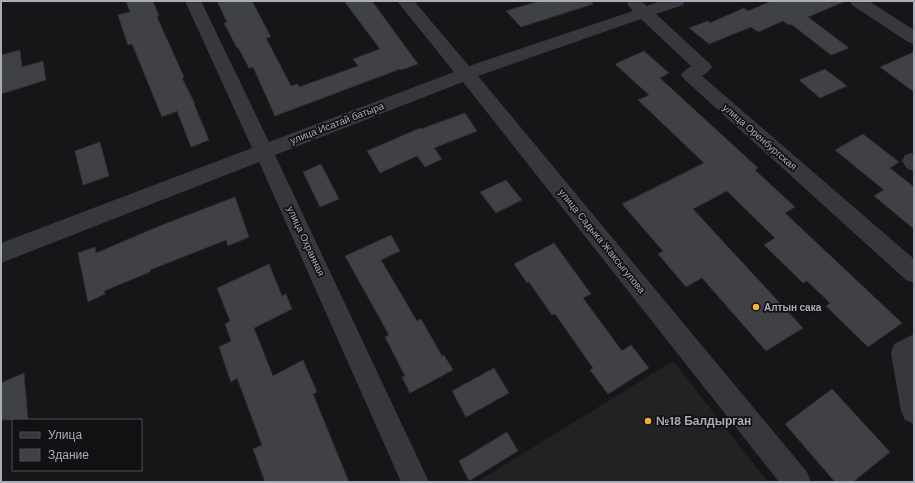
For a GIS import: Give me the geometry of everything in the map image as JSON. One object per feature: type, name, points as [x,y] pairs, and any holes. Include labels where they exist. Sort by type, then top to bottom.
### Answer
[{"type":"street","name":"улица Охранная","points":[[194,1],[415,482]]},
{"type":"street","name":"улица Садыка Жаксыгулова","points":[[405,1],[797,482]]},
{"type":"street","name":"улица Исатай батыра","points":[[1,253],[638,7],[677,1]]},
{"type":"street","points":[[858,1],[914,38]]},
{"type":"street","name":"улица Оренбургская","points":[[638,7],[703,67],[690,76],[914,273]]},
{"type":"street","points":[[914,346],[903,353],[914,411]]},
{"type":"shaded area","name":"№18 Балдырган","points":[[673,361],[768,482],[477,482]]},
{"type":"building","points":[[126,1],[153,1],[159,16],[157,17],[184,77],[182,78],[195,104],[209,140],[191,147],[177,111],[162,117],[132,44],[128,45],[118,15],[130,12]]},
{"type":"building","points":[[217,1],[252,1],[271,37],[266,38],[291,86],[298,84],[299,87],[358,66],[353,59],[380,49],[344,1],[372,1],[418,64],[401,70],[400,69],[275,116],[253,67],[249,68],[224,23],[227,22]]},
{"type":"building","points":[[539,1],[592,1],[593,4],[521,27],[506,11]]},
{"type":"building","points":[[772,1],[846,1],[808,17],[849,48],[831,55],[791,24],[789,25],[783,21],[758,32],[751,27],[709,44],[689,28],[708,21],[710,23],[744,8],[748,11]]},
{"type":"building","points":[[20,50],[22,67],[43,61],[46,80],[1,94],[1,55]]},
{"type":"building","points":[[644,51],[669,73],[660,78],[758,168],[755,170],[795,207],[785,213],[902,323],[868,347],[826,306],[830,303],[807,281],[803,283],[764,245],[775,238],[727,191],[693,209],[803,328],[766,351],[702,278],[686,287],[658,254],[663,251],[622,204],[704,163],[638,100],[649,95],[615,64]]},
{"type":"building","points":[[914,52],[914,92],[880,67]]},
{"type":"building","points":[[825,69],[847,86],[820,98],[799,80]]},
{"type":"building","points":[[465,113],[477,131],[434,148],[442,159],[425,167],[417,156],[380,173],[367,151],[420,128],[421,129]]},
{"type":"building","points":[[863,134],[899,162],[890,168],[914,187],[914,229],[874,196],[884,190],[835,150]]},
{"type":"building","points":[[100,142],[109,176],[83,185],[75,151]]},
{"type":"building","points":[[321,164],[339,199],[320,207],[303,172]]},
{"type":"building","points":[[506,180],[522,200],[496,213],[480,192]]},
{"type":"building","points":[[235,197],[249,237],[228,246],[226,240],[150,270],[150,272],[104,291],[105,294],[88,302],[78,253],[95,247],[96,253],[162,225]]},
{"type":"building","points":[[391,235],[400,251],[381,260],[417,321],[421,319],[442,356],[444,355],[453,370],[410,393],[402,377],[405,376],[385,337],[389,335],[345,256]]},
{"type":"building","points":[[554,243],[591,294],[583,298],[622,351],[631,345],[649,368],[608,394],[590,370],[593,368],[555,314],[552,315],[529,282],[527,283],[514,264]]},
{"type":"building","points":[[269,264],[282,296],[286,294],[292,309],[254,328],[273,376],[303,360],[317,392],[313,394],[349,482],[265,482],[253,449],[262,445],[237,378],[231,382],[219,347],[231,341],[225,324],[230,321],[217,288]]},
{"type":"building","points":[[494,368],[509,393],[466,417],[452,391]]},
{"type":"building","points":[[24,373],[28,419],[1,420],[1,383]]},
{"type":"building","points":[[832,389],[890,452],[853,482],[835,482],[785,424]]},
{"type":"building","points":[[507,432],[518,451],[469,481],[459,461]]},
{"type":"place","name":"Алтын сака","points":[[756,307]]},
{"type":"place","name":"№18 Балдырган","points":[[648,421]]}]
